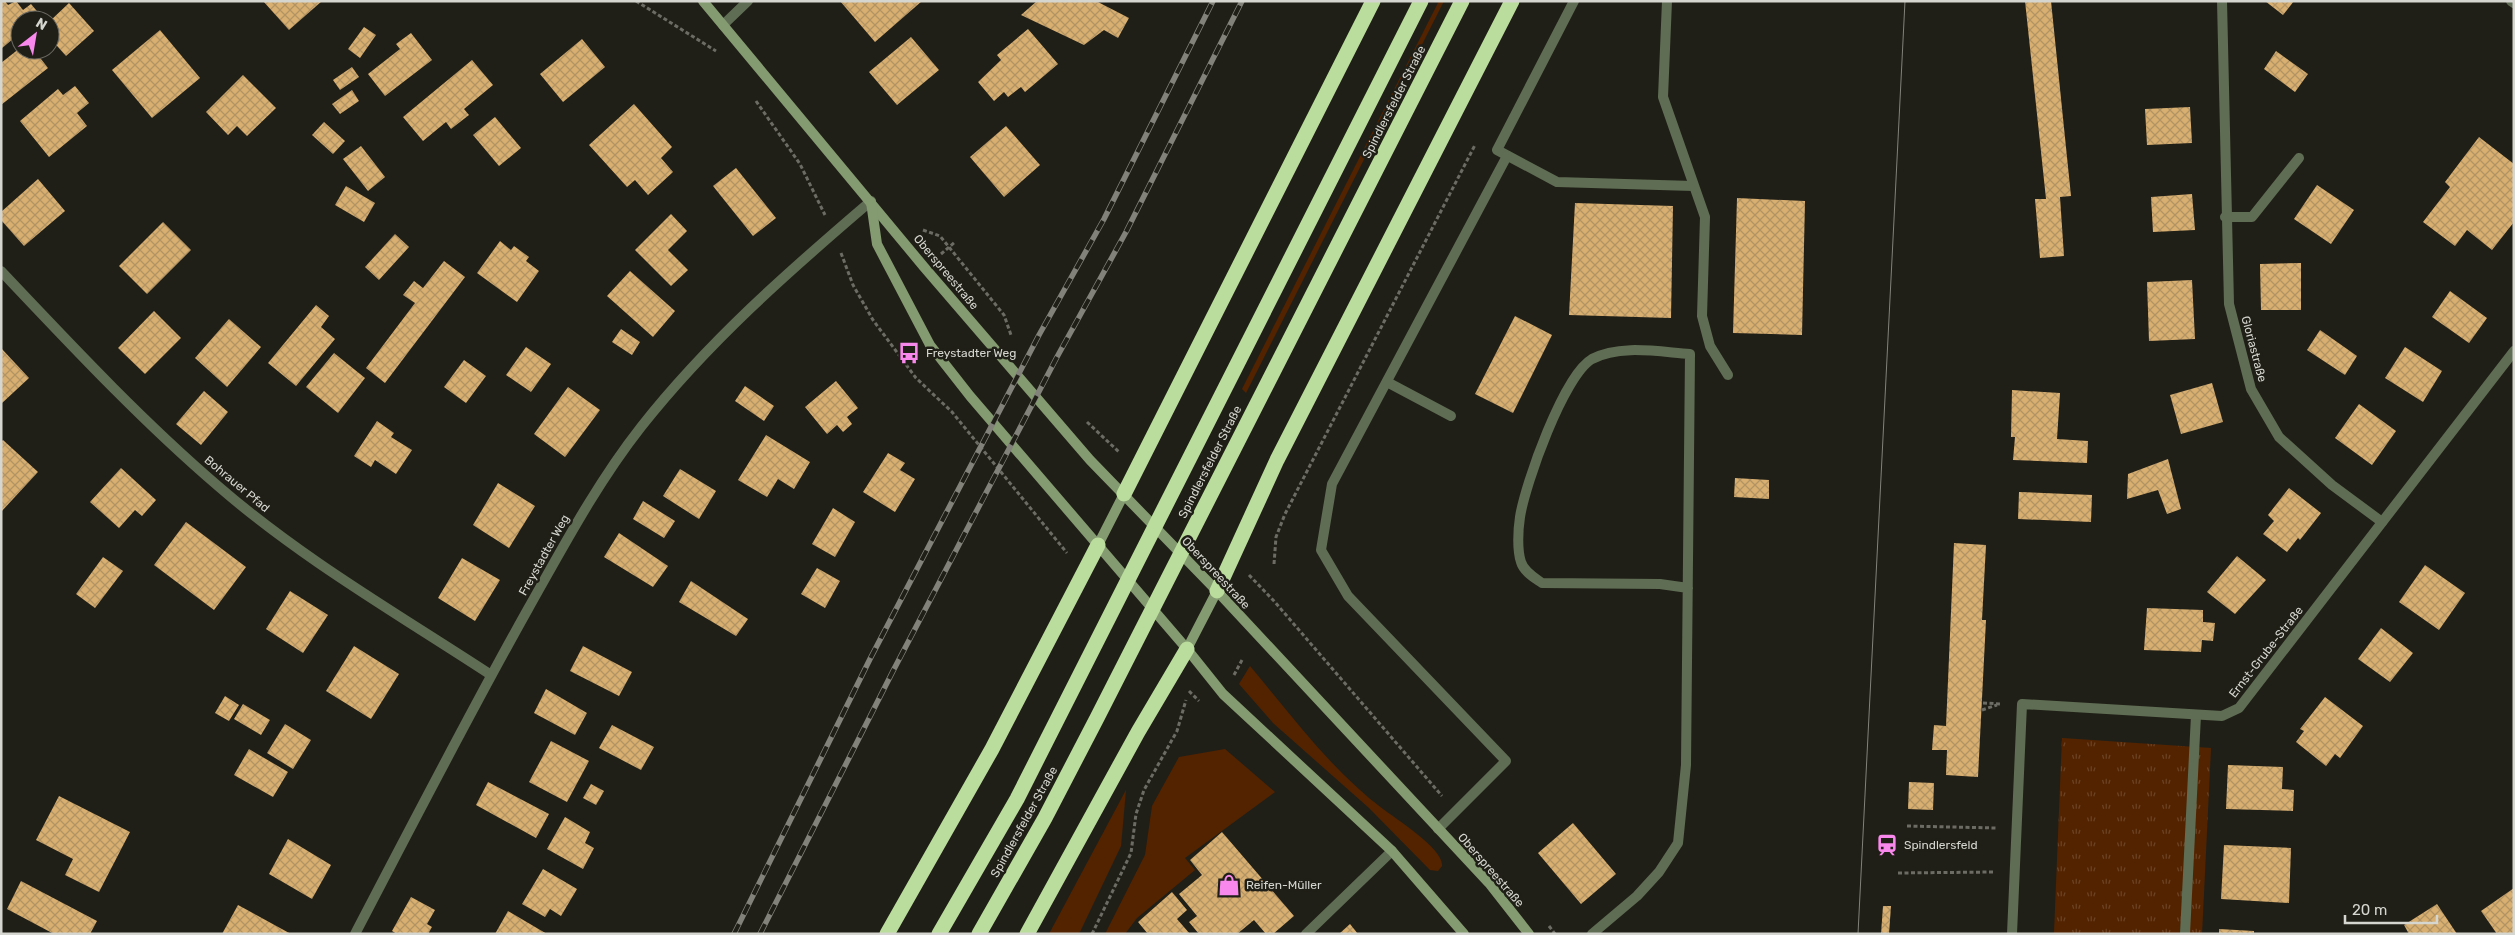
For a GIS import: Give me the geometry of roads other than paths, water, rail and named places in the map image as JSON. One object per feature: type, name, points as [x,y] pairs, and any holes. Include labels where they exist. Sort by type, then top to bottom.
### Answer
[{"type":"highway","points":[[1124,494],[1373,1]]},
{"type":"highway","name":"Spindlersfelder Straße","points":[[939,934],[1017,799],[1071,695],[1422,1]]},
{"type":"highway","name":"Spindlersfelder Straße","points":[[979,934],[1045,818],[1097,718],[1462,1]]},
{"type":"highway","points":[[1217,591],[1277,460],[1512,1]]},
{"type":"highway","points":[[888,934],[992,749],[1098,544]]},
{"type":"highway","points":[[1027,934],[1138,732],[1187,649]]},
{"type":"main road","name":"Oberspreestraße","points":[[703,1],[1084,453],[1217,591],[1489,883],[1529,934]]},
{"type":"main road","points":[[871,201],[877,244],[930,345],[970,396],[1098,544],[1223,694],[1392,850],[1464,934]]},
{"type":"main road","points":[[1098,544],[1124,494]]},
{"type":"main road","points":[[1187,649],[1217,591]]},
{"type":"street","points":[[723,25],[748,1]]},
{"type":"street","points":[[1574,1],[1497,150],[1557,182],[1693,186]]},
{"type":"street","points":[[1667,1],[1663,97],[1705,217],[1702,316],[1710,346],[1728,375]]},
{"type":"street","name":"Gloriastraße","points":[[2222,1],[2225,217],[2229,304],[2251,389],[2278,437],[2332,485],[2382,522]]},
{"type":"street","points":[[1438,829],[1506,762],[1348,596],[1321,550],[1332,484],[1508,156]]},
{"type":"street","points":[[2225,217],[2252,217],[2299,158]]},
{"type":"street","name":"Freystadter Weg","points":[[355,934],[491,675],[580,516],[640,429],[695,362],[760,299],[871,201]]},
{"type":"street","name":"Bohrauer Pfad","points":[[1,270],[96,372],[218,487],[336,577],[491,675]]},
{"type":"street","points":[[1592,934],[1637,896],[1659,872],[1678,843],[1686,765],[1688,588],[1690,354],[1621,351],[1592,359],[1578,372],[1562,398],[1526,495],[1520,517],[1519,546],[1521,564],[1542,583],[1660,584],[1688,588]]},
{"type":"street","name":"Ernst-Grube-Straße","points":[[2012,934],[2022,704],[2222,716],[2239,708],[2514,351]]},
{"type":"street","points":[[1387,382],[1451,416]]},
{"type":"street","points":[[2185,934],[2196,715]]},
{"type":"street","points":[[1306,934],[1392,850]]},
{"type":"tram line","points":[[1858,934],[1905,1]]},
{"type":"railway","points":[[734,934],[870,659],[1039,335],[1104,219],[1213,1]]},
{"type":"railway","points":[[760,934],[893,671],[1057,357],[1126,232],[1242,1]]},
{"type":"place","name":"Freystadter Weg","points":[[909,353]]},
{"type":"place","name":"Spindlersfeld","points":[[1887,845]]},
{"type":"place","name":"Reifen-Müller","points":[[1229,885]]}]
